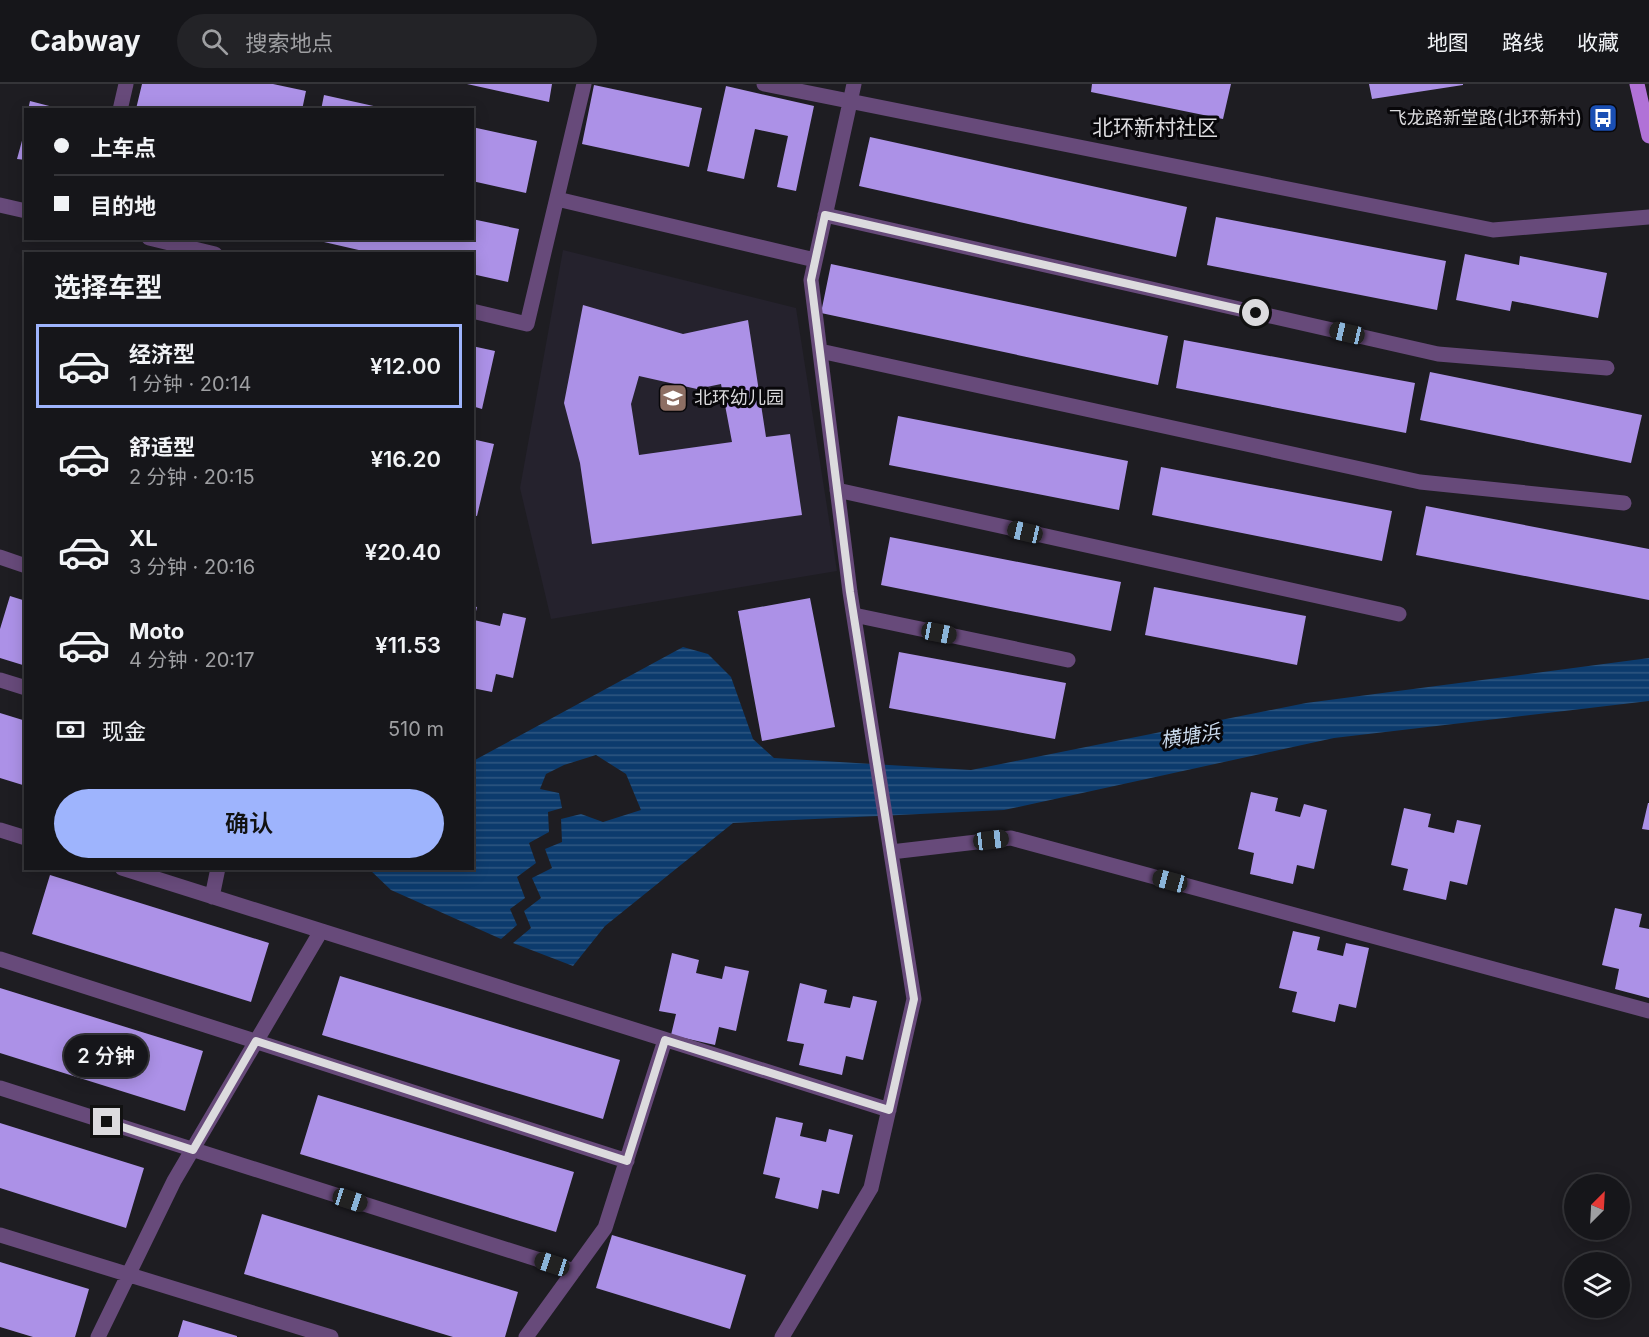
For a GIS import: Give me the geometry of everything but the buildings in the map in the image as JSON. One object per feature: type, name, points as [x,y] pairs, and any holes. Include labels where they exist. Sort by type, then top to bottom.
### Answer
[{"type":"main road","points":[[1637,84],[1649,136]]},
{"type":"lane","points":[[120,108],[126,84]]},
{"type":"lane","points":[[474,311],[527,324],[584,84]]},
{"type":"lane","points":[[765,84],[850,103],[1493,230],[1649,217]]},
{"type":"lane","points":[[782,1337],[871,1188],[914,999],[854,615],[811,280],[854,84]]},
{"type":"lane","points":[[557,199],[815,260]]},
{"type":"lane","points":[[0,205],[24,210]]},
{"type":"lane","points":[[825,215],[1438,354],[1607,368]]},
{"type":"lane","points":[[157,240],[207,252]]},
{"type":"lane","points":[[820,351],[1420,482],[1624,503]]},
{"type":"lane","points":[[837,490],[1399,614]]},
{"type":"lane","points":[[0,557],[24,565]]},
{"type":"lane","points":[[854,615],[1068,660]]},
{"type":"lane","points":[[0,680],[24,687]]},
{"type":"lane","points":[[0,830],[24,837]]},
{"type":"lane","points":[[891,852],[1011,838],[1649,1011]]},
{"type":"lane","points":[[128,870],[889,1110]]},
{"type":"lane","points":[[213,897],[218,870]]},
{"type":"lane","points":[[98,1337],[174,1181],[321,931]]},
{"type":"lane","points":[[0,959],[627,1161]]},
{"type":"lane","points":[[526,1337],[605,1228],[665,1040]]},
{"type":"lane","points":[[0,1088],[574,1271]]},
{"type":"lane","points":[[0,1235],[331,1337]]},
{"type":"shaded area","name":"北环幼儿园","points":[[563,250],[796,308],[837,571],[551,619],[520,488]]},
{"type":"water","name":"横塘浜","points":[[683,647],[708,654],[731,677],[753,739],[774,758],[971,770],[1306,703],[1649,658],[1649,701],[1334,738],[1004,810],[733,823],[605,926],[573,966],[513,943],[531,928],[524,911],[541,898],[532,878],[552,868],[545,849],[562,842],[561,819],[581,814],[603,822],[641,810],[626,774],[596,755],[564,765],[546,774],[540,789],[559,793],[562,808],[548,812],[549,832],[529,843],[536,863],[517,877],[525,898],[510,909],[517,925],[501,939],[391,890],[370,870],[474,870],[474,760]]},
{"type":"place","name":"飞龙路新堂路(北环新村)","points":[[1603,118]]},
{"type":"place","name":"北环幼儿园","points":[[673,398]]},
{"type":"district","name":"北环新村社区","points":[[1155,128]]},
{"type":"route","points":[[107,1122],[193,1150],[256,1041],[627,1161],[665,1040],[889,1110],[914,999],[850,592],[811,280],[825,215],[1256,313]]}]
